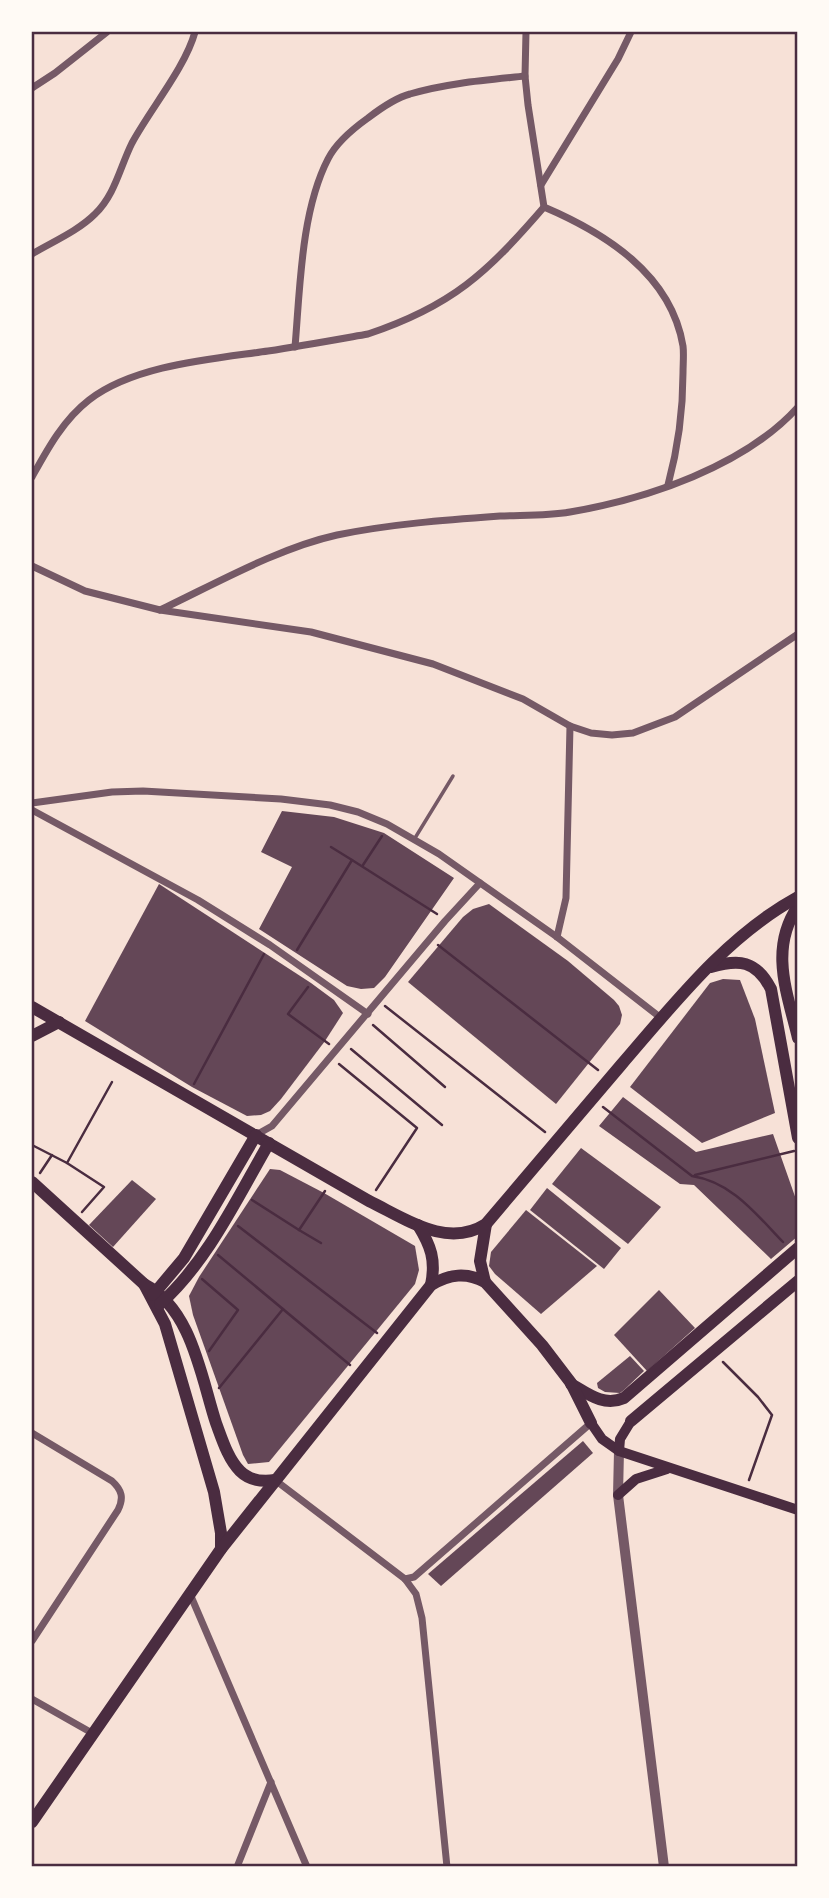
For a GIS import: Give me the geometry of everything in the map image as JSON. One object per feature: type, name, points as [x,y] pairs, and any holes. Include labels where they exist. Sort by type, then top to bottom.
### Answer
[{"type":"main road","points":[[32,1007],[369,1201],[418,1225],[459,1235],[486,1224],[661,1018],[707,968],[749,931],[797,897]]},
{"type":"main road","points":[[797,906],[785,929],[781,950],[784,979],[797,1038]]},
{"type":"main road","points":[[707,968],[723,963],[741,963],[753,967],[765,977],[771,989],[797,1138]]},
{"type":"main road","points":[[32,1036],[60,1022]]},
{"type":"main road","points":[[157,1299],[257,1135]]},
{"type":"main road","points":[[157,1299],[192,1270],[269,1143]]},
{"type":"main road","points":[[34,1180],[144,1284],[184,1329],[229,1455],[246,1476],[257,1480],[275,1480]]},
{"type":"main road","points":[[485,1282],[480,1261],[486,1224]]},
{"type":"main road","points":[[418,1225],[429,1243],[434,1259],[431,1285]]},
{"type":"main road","points":[[570,1383],[604,1401],[621,1399],[795,1250]]},
{"type":"main road","points":[[32,1822],[220,1549],[431,1285],[440,1279],[458,1275],[477,1277],[485,1282],[532,1332],[570,1383],[602,1439],[619,1451],[797,1510]]},
{"type":"main road","points":[[619,1451],[620,1438],[631,1421],[797,1281]]},
{"type":"main road","points":[[157,1299],[207,1468],[219,1517],[220,1549]]},
{"type":"main road","points":[[207,1468],[229,1455]]},
{"type":"main road","points":[[618,1495],[636,1479],[667,1469]]},
{"type":"street","points":[[32,88],[107,32]]},
{"type":"street","points":[[32,254],[96,214],[109,195],[130,147],[147,117],[189,51],[195,32]]},
{"type":"street","points":[[32,477],[67,422],[89,400],[110,387],[143,374],[181,366],[368,334],[436,306],[466,286],[502,255],[544,207],[525,76],[526,32]]},
{"type":"street","points":[[541,185],[618,59],[631,32]]},
{"type":"street","points":[[295,347],[302,261],[315,191],[328,157],[353,129],[383,106],[408,94],[468,82],[525,76]]},
{"type":"street","points":[[544,207],[601,236],[631,257],[661,293],[676,321],[683,347],[683,400],[677,451],[668,485]]},
{"type":"street","points":[[160,610],[274,557],[332,536],[380,526],[567,512],[617,502],[668,485],[736,457],[761,440],[797,407]]},
{"type":"street","points":[[32,566],[85,591],[160,610],[311,632],[393,652],[497,688],[523,699],[570,726],[592,733],[612,735],[633,733],[655,726],[684,711],[797,634]]},
{"type":"street","points":[[557,937],[566,898],[570,726]]},
{"type":"street","points":[[32,803],[112,792],[203,794],[330,805],[387,824],[415,838],[557,937],[661,1018]]},
{"type":"street","points":[[32,810],[198,900],[315,976],[366,1016]]},
{"type":"street","points":[[257,1135],[272,1126],[480,883]]},
{"type":"street","points":[[269,1143],[272,1126]]},
{"type":"street","points":[[405,1579],[414,1577],[591,1423]]},
{"type":"street","points":[[32,1433],[112,1481],[119,1489],[122,1500],[32,1641]]},
{"type":"street","points":[[619,1451],[618,1495],[664,1867]]},
{"type":"street","points":[[275,1480],[405,1579],[414,1590],[419,1603],[447,1867]]},
{"type":"street","points":[[189,1592],[306,1867]]},
{"type":"street","points":[[32,1699],[92,1733]]},
{"type":"street","points":[[237,1867],[271,1783]]},
{"type":"lane","points":[[415,838],[453,776]]},
{"type":"path","points":[[363,865],[387,824]]},
{"type":"path","points":[[331,847],[431,909],[445,921]]},
{"type":"path","points":[[291,960],[352,860]]},
{"type":"path","points":[[430,939],[609,1079]]},
{"type":"path","points":[[188,1096],[270,945]]},
{"type":"path","points":[[315,976],[288,1014],[337,1051]]},
{"type":"path","points":[[379,1000],[556,1141]]},
{"type":"path","points":[[366,1016],[445,1087]]},
{"type":"path","points":[[343,1042],[442,1125]]},
{"type":"path","points":[[330,1059],[346,1068],[417,1128],[369,1201]]},
{"type":"path","points":[[67,1163],[112,1082]]},
{"type":"path","points":[[592,1098],[692,1176],[710,1179],[727,1188],[795,1250]]},
{"type":"path","points":[[32,1145],[104,1187],[79,1216]]},
{"type":"path","points":[[692,1176],[797,1150]]},
{"type":"path","points":[[34,1180],[52,1155]]},
{"type":"path","points":[[299,1230],[332,1179]]},
{"type":"path","points":[[240,1192],[321,1243]]},
{"type":"path","points":[[226,1217],[388,1342]]},
{"type":"path","points":[[207,1247],[362,1374]]},
{"type":"path","points":[[192,1270],[238,1310],[198,1367]]},
{"type":"path","points":[[209,1401],[283,1309]]},
{"type":"path","points":[[714,1352],[772,1415],[744,1493]]},
{"type":"building","points":[[282,811],[334,817],[384,833],[454,878],[385,977],[374,988],[347,986],[259,929],[292,867],[261,852]]},
{"type":"building","points":[[159,884],[311,983],[334,1000],[343,1013],[325,1041],[270,1111],[247,1116],[192,1087],[85,1021]]},
{"type":"building","points":[[489,904],[568,961],[619,1006],[622,1015],[620,1024],[556,1104],[408,982],[463,917],[473,909]]},
{"type":"building","points":[[723,979],[740,980],[755,1019],[775,1113],[702,1143],[630,1087],[710,983]]},
{"type":"building","points":[[623,1097],[696,1152],[773,1134],[798,1205],[798,1236],[771,1259],[694,1185],[680,1184],[599,1126]]},
{"type":"building","points":[[581,1148],[661,1207],[628,1244],[552,1184]]},
{"type":"building","points":[[270,1169],[280,1170],[324,1193],[415,1246],[419,1270],[415,1284],[269,1462],[248,1464],[193,1315],[189,1296]]},
{"type":"building","points":[[132,1180],[156,1199],[113,1247],[89,1225]]},
{"type":"building","points":[[547,1188],[621,1248],[604,1269],[530,1210]]},
{"type":"building","points":[[526,1210],[597,1266],[541,1314],[489,1266],[491,1252]]},
{"type":"building","points":[[659,1290],[695,1328],[647,1371],[614,1335]]},
{"type":"building","points":[[630,1356],[644,1371],[620,1393],[605,1392],[598,1388],[597,1383]]},
{"type":"building","points":[[583,1441],[593,1453],[441,1586],[428,1574]]}]
